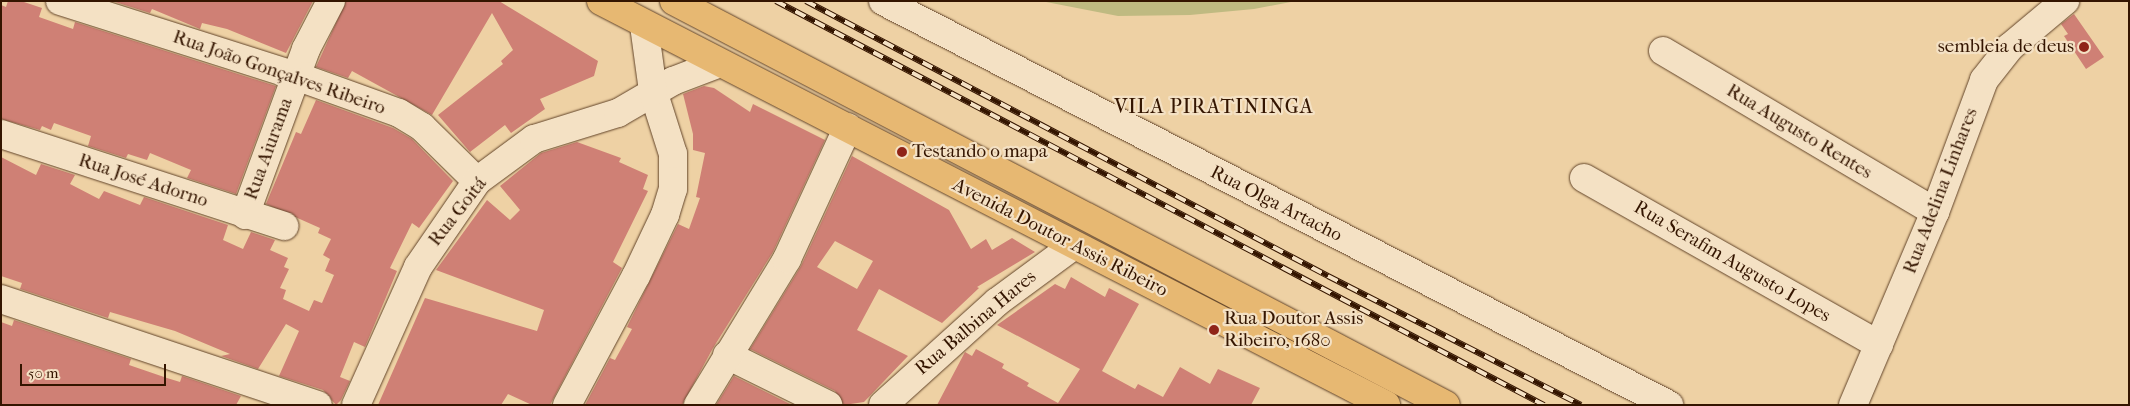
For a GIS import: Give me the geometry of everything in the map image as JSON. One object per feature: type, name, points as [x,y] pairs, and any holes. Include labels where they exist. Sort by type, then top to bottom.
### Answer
[{"type":"main road","name":"Avenida Doutor Assis Ribeiro","points":[[601,1],[644,25],[848,127],[1073,246],[1386,405]]},
{"type":"main road","name":"Avenida Doutor Assis Ribeiro","points":[[674,1],[1446,405]]},
{"type":"main road","points":[[1073,246],[1106,236],[1124,235]]},
{"type":"street","name":"Rua João Gonçalves Ribeiro","points":[[60,1],[296,76],[399,113],[422,126],[477,181]]},
{"type":"street","name":"Rua Aiurama","points":[[245,214],[296,76],[331,1]]},
{"type":"street","name":"Rua Olga Artacho","points":[[883,1],[1669,405]]},
{"type":"street","name":"Rua Adelina Linhares","points":[[1853,405],[1936,212],[1984,80],[2010,47],[2064,1]]},
{"type":"street","points":[[567,405],[636,276],[665,216],[673,189],[673,154],[654,91],[644,25]]},
{"type":"street","name":"Rua Augusto Rentes","points":[[1663,51],[1936,212]]},
{"type":"street","name":"Rua Goitá","points":[[356,405],[418,267],[477,181],[534,139],[618,113],[654,91],[720,63]]},
{"type":"street","points":[[698,405],[787,259],[848,127]]},
{"type":"street","name":"Rua José Adorno","points":[[1,134],[284,226]]},
{"type":"street","name":"Rua Serafim Augusto Lopes","points":[[1584,178],[1879,345]]},
{"type":"street","name":"Rua Balbina Hares","points":[[883,405],[997,302],[1073,246]]},
{"type":"street","points":[[1,299],[318,405]]},
{"type":"street","points":[[727,355],[828,405]]},
{"type":"shaded area","points":[[1041,1],[1296,1],[1254,9],[1190,15],[1118,16]]},
{"type":"building","points":[[8,1],[21,1],[42,8],[39,17],[73,29],[75,22],[276,86],[236,194],[187,178],[191,170],[150,153],[147,160],[128,154],[126,158],[88,146],[91,136],[54,123],[51,130],[42,126],[40,130],[1,119],[1,5],[6,7]]},
{"type":"building","points":[[112,1],[313,1],[286,53],[227,29],[202,23],[200,29],[152,9],[150,13]]},
{"type":"building","points":[[346,1],[499,1],[598,61],[594,76],[540,99],[545,109],[511,133],[505,125],[470,152],[438,115],[503,64],[501,61],[513,50],[492,13],[432,115],[352,71],[348,78],[316,67]]},
{"type":"building","name":"sembleia de deus","points":[[2074,14],[2104,57],[2086,69],[2064,36],[2068,34],[2061,24]]},
{"type":"building","points":[[704,86],[714,88],[750,112],[753,104],[825,140],[773,252],[713,348],[682,405],[585,405],[610,358],[615,360],[632,329],[627,327],[678,224],[689,229],[700,198],[696,197],[705,153],[693,150],[693,134],[683,94]]},
{"type":"building","points":[[316,100],[393,128],[412,139],[453,181],[419,228],[412,223],[390,268],[397,271],[365,347],[354,342],[340,377],[350,381],[341,400],[336,405],[323,390],[279,376],[299,331],[286,324],[258,369],[221,356],[230,354],[175,331],[110,312],[108,318],[20,289],[22,283],[1,276],[1,157],[36,175],[41,164],[75,175],[70,184],[99,199],[104,191],[140,205],[144,197],[228,225],[223,240],[243,249],[251,232],[275,240],[270,250],[288,258],[284,267],[289,269],[280,288],[286,290],[283,299],[309,311],[314,300],[322,303],[334,275],[325,271],[330,259],[323,255],[331,239],[318,233],[320,228],[266,204],[296,132],[301,134]]},
{"type":"building","points":[[577,142],[621,158],[619,162],[648,175],[643,189],[648,191],[613,262],[622,268],[550,405],[532,405],[508,394],[501,405],[378,405],[425,298],[537,331],[544,310],[436,270],[487,200],[510,220],[520,210],[500,186],[541,153]]},
{"type":"building","points":[[852,156],[949,210],[971,249],[986,239],[992,250],[1012,238],[1035,252],[977,287],[979,288],[942,323],[879,289],[857,330],[908,356],[864,402],[844,405],[835,391],[750,349],[801,266]],"holes":[[[835,241],[873,261],[857,289],[817,267]]]},
{"type":"building","points":[[1071,277],[1105,297],[1109,288],[1139,304],[1102,371],[1135,389],[1138,384],[1163,397],[1180,367],[1210,384],[1218,369],[1260,388],[1251,405],[937,405],[965,352],[972,356],[976,349],[1004,364],[1002,368],[1029,383],[1027,386],[1058,403],[1080,369],[997,325],[1055,284],[1065,289]]},
{"type":"building","points":[[14,320],[131,359],[129,365],[167,378],[180,382],[182,376],[241,396],[236,405],[1,405],[1,322],[12,326]]},
{"type":"building","points":[[734,376],[792,405],[716,405]]},
{"type":"railway","points":[[776,1],[1544,405]]},
{"type":"railway","points":[[806,1],[1328,276],[1581,405]]},
{"type":"place","name":"sembleia de deus","points":[[2084,47]]},
{"type":"place","name":"Testando o mapa","points":[[902,152]]},
{"type":"place","name":"Rua Doutor Assis Ribeiro, 1680","points":[[1214,330]]},
{"type":"district","name":"VILA PIRATININGA","points":[[1214,106]]}]
